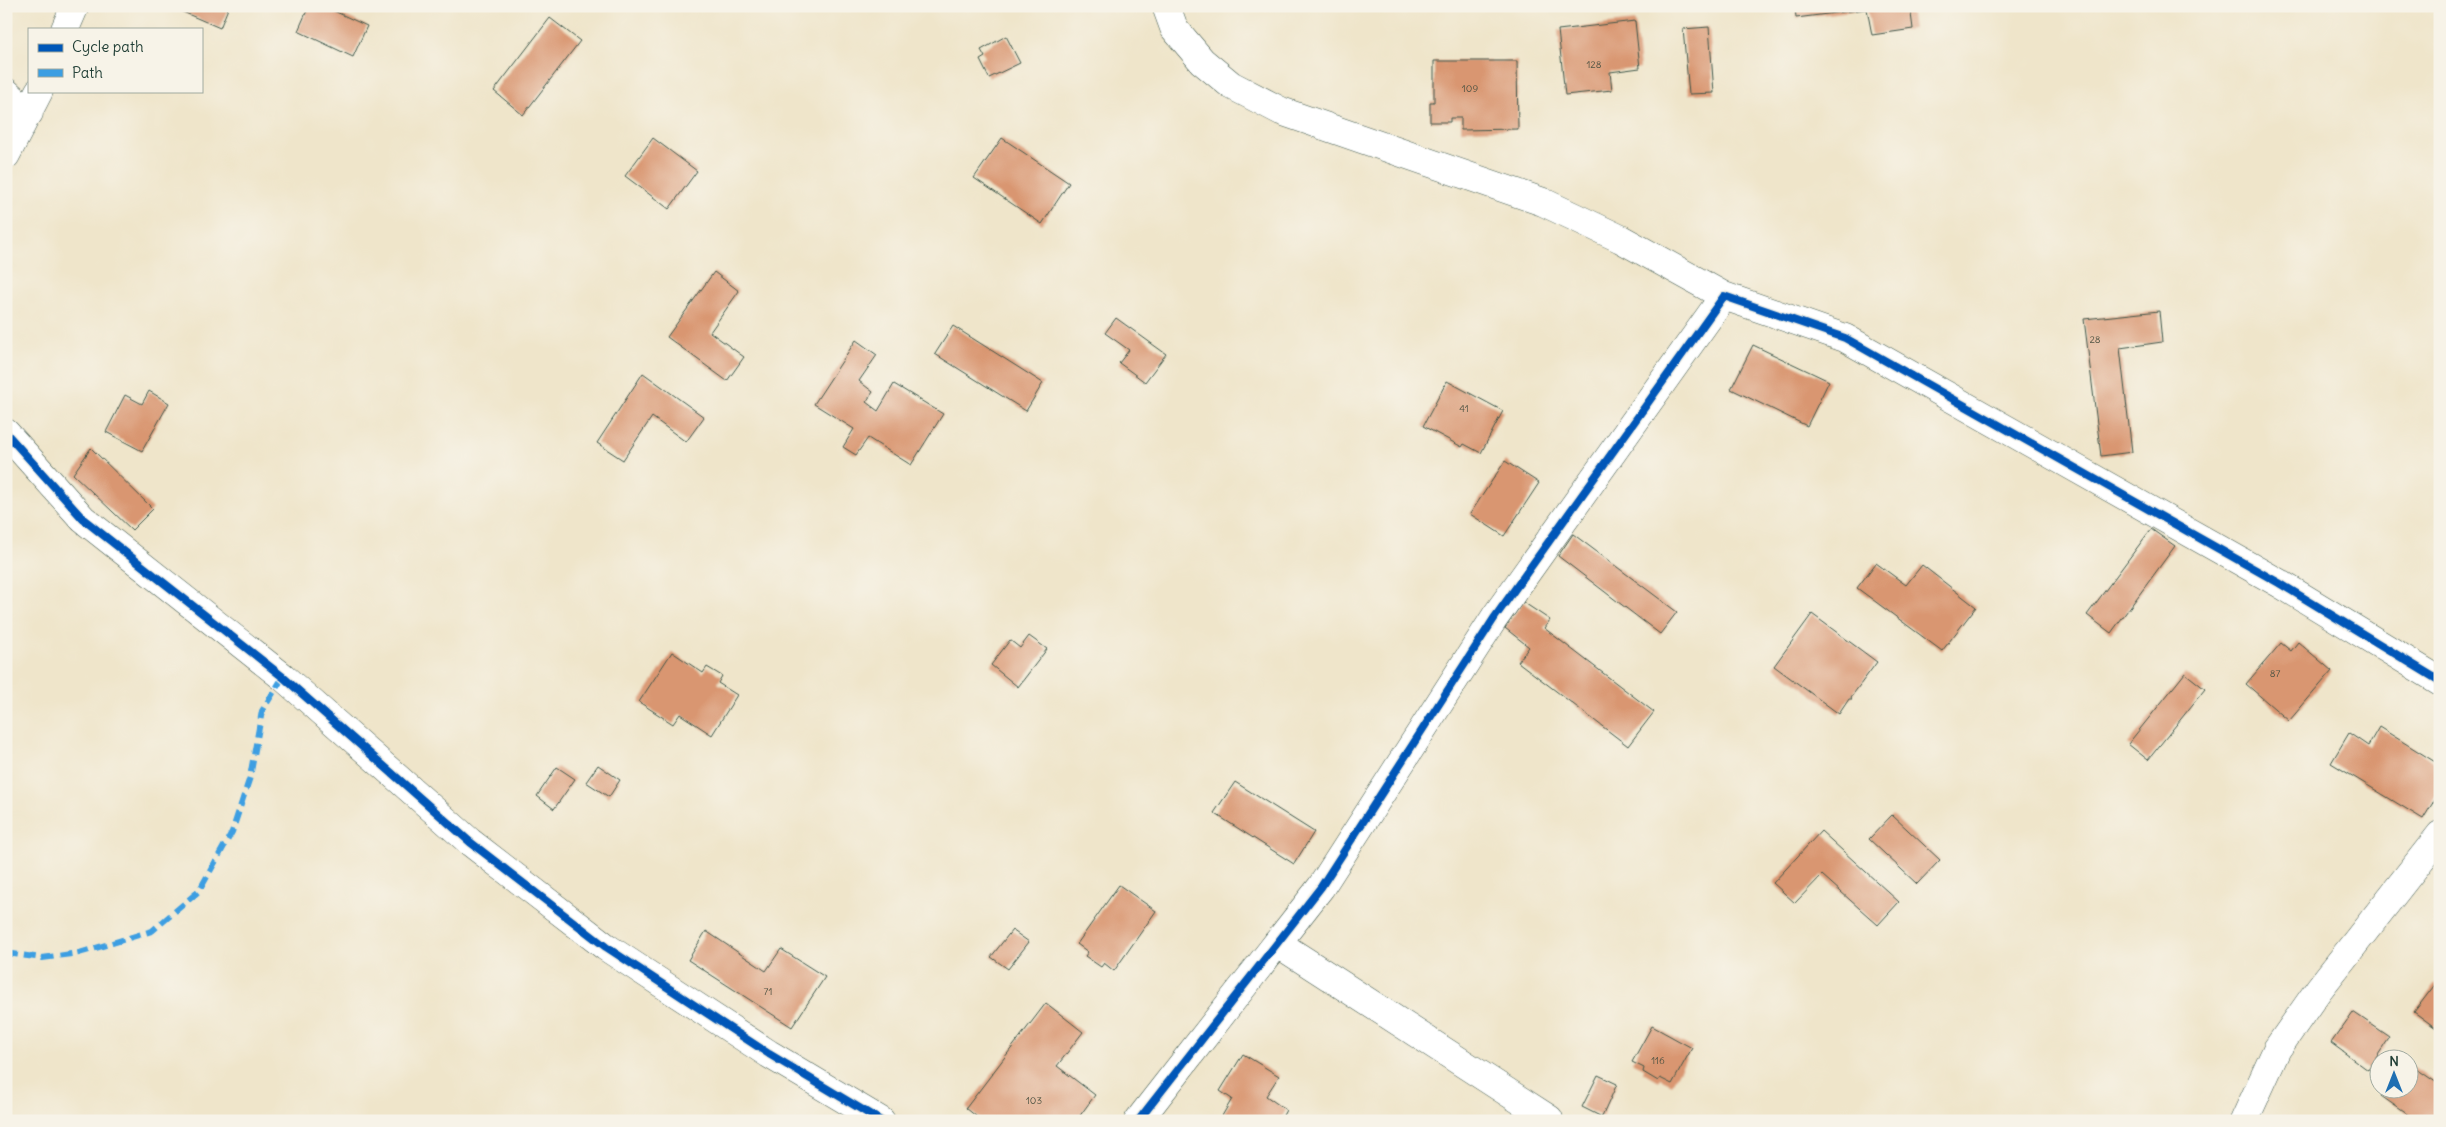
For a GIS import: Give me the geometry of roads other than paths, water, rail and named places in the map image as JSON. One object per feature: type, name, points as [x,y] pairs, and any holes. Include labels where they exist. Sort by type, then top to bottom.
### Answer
[{"type":"street","points":[[65,28],[75,6]]},
{"type":"street","points":[[1166,6],[1174,28],[1202,62],[1240,90],[1281,111],[1543,202],[1621,239],[1724,296],[1845,338],[2271,578],[2440,680]]},
{"type":"street","points":[[6,92],[34,102],[6,155]]},
{"type":"street","points":[[1138,1121],[1321,887],[1496,617],[1724,296]]},
{"type":"street","points":[[6,433],[83,519],[282,677],[470,842],[606,947],[769,1054],[881,1121]]},
{"type":"street","points":[[2244,1121],[2277,1049],[2319,989],[2440,835]]},
{"type":"street","points":[[1277,943],[1549,1119]]}]
